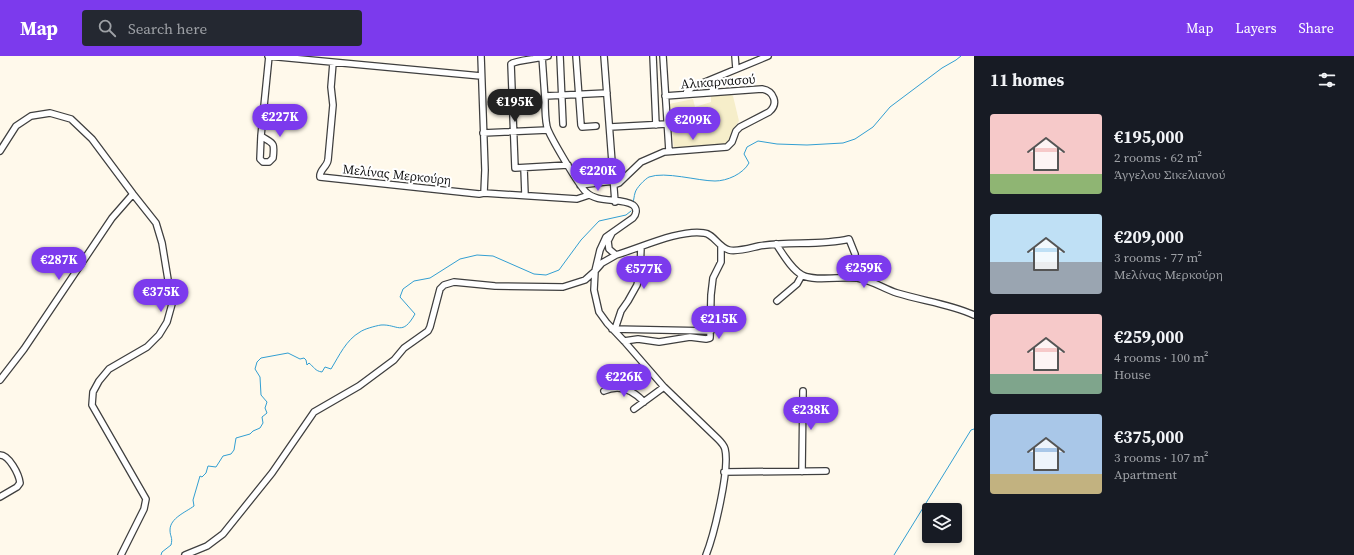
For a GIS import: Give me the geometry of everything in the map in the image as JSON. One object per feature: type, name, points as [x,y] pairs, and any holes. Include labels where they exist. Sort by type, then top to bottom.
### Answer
[{"type":"street","points":[[261,136],[269,56],[481,76]]},
{"type":"street","points":[[481,56],[484,193]]},
{"type":"street","points":[[560,56],[563,124]]},
{"type":"street","points":[[576,56],[581,126],[596,126]]},
{"type":"street","points":[[604,56],[615,202]]},
{"type":"street","points":[[653,56],[656,125]]},
{"type":"street","points":[[580,185],[619,184],[641,162],[662,152],[669,151],[663,56]]},
{"type":"street","points":[[735,56],[736,69]]},
{"type":"street","points":[[686,94],[690,88],[768,56]]},
{"type":"street","points":[[568,165],[516,168],[511,64],[514,62],[544,57],[546,121],[548,130],[580,185],[589,195],[615,202],[629,203],[636,209],[636,213],[631,220],[606,237],[603,241],[595,271],[594,290],[596,301],[600,312],[614,330],[664,387],[722,444],[726,455],[724,472],[715,527],[706,555]]},
{"type":"street","name":"Μελίνας Μερκούρη","points":[[333,62],[333,105],[328,160],[326,166],[320,173],[320,177],[479,194],[525,195],[576,199],[589,195]]},
{"type":"street","points":[[711,80],[713,92]]},
{"type":"street","name":"Αλικαρνασού","points":[[665,96],[762,89],[771,92],[774,96],[775,102],[772,110],[740,127],[736,131],[732,142],[727,147],[669,151]]},
{"type":"street","points":[[545,96],[607,93]]},
{"type":"street","points":[[0,151],[16,126],[31,116],[50,113],[71,119],[92,139],[156,223],[162,243],[172,304],[167,322],[159,335],[147,347],[109,369],[99,381],[93,392],[92,405],[146,499],[144,509],[120,555]]},
{"type":"street","points":[[610,127],[667,124]]},
{"type":"street","points":[[483,133],[548,130]]},
{"type":"street","points":[[524,168],[525,195]]},
{"type":"street","points":[[0,380],[24,348],[112,218],[133,194]]},
{"type":"street","points":[[612,233],[608,241],[609,250],[616,255]]},
{"type":"street","points":[[185,555],[207,546],[223,534],[272,473],[314,412],[359,386],[394,360],[410,342],[428,331],[440,289],[444,285],[454,282],[495,286],[559,288],[585,280],[602,262],[616,255],[678,235],[696,233],[705,233],[709,235],[720,246],[730,251],[776,244],[823,243],[849,239],[854,254]]},
{"type":"street","points":[[776,244],[786,259],[802,275],[814,277],[857,278],[875,283],[896,293],[962,310],[974,315]]},
{"type":"street","points":[[624,341],[638,339],[659,342],[694,336],[708,340],[710,338],[711,331],[711,295],[713,278],[721,262],[720,246]]},
{"type":"street","points":[[614,330],[621,310],[637,285],[640,272],[641,247]]},
{"type":"street","points":[[777,301],[797,284],[802,275]]},
{"type":"street","points":[[614,330],[711,331]]},
{"type":"street","points":[[634,409],[664,387]]},
{"type":"street","points":[[604,391],[608,389],[622,388],[636,393],[644,402]]},
{"type":"street","points":[[802,472],[803,391]]},
{"type":"street","points":[[0,454],[7,457],[20,477],[20,483],[17,487],[0,497]]},
{"type":"street","points":[[724,472],[826,471]]},
{"type":"shaded area","points":[[729,94],[733,96],[739,121],[734,128],[730,141],[726,145],[674,149],[669,104],[693,99],[695,107],[711,102],[711,95]]},
{"type":"waterway","points":[[633,202],[637,189],[649,177],[656,175],[715,181],[725,180],[739,174],[749,163],[744,154],[747,147],[758,141],[777,144],[807,145],[843,143],[855,139],[873,127],[890,107],[942,68],[961,56]]},
{"type":"waterway","points":[[161,555],[162,552],[171,545],[172,540],[170,530],[175,519],[194,506],[193,500],[200,476],[202,477],[206,473],[208,466],[216,467],[223,456],[231,454],[234,450],[236,438],[250,434],[260,428],[263,423],[262,417],[267,413],[265,408],[267,402],[261,395],[260,377],[255,369],[257,362],[261,358],[288,353],[300,359],[304,358],[307,365],[309,363],[316,370],[322,372],[325,367],[331,369],[347,344],[355,335],[362,331],[381,325],[400,328],[407,325],[411,321],[415,314],[400,297],[403,289],[414,281],[430,278],[460,259],[477,255],[493,256],[534,274],[546,275],[559,270],[581,240],[599,221],[626,215],[631,211]]},
{"type":"waterway","points":[[894,555],[971,430],[974,429]]}]
